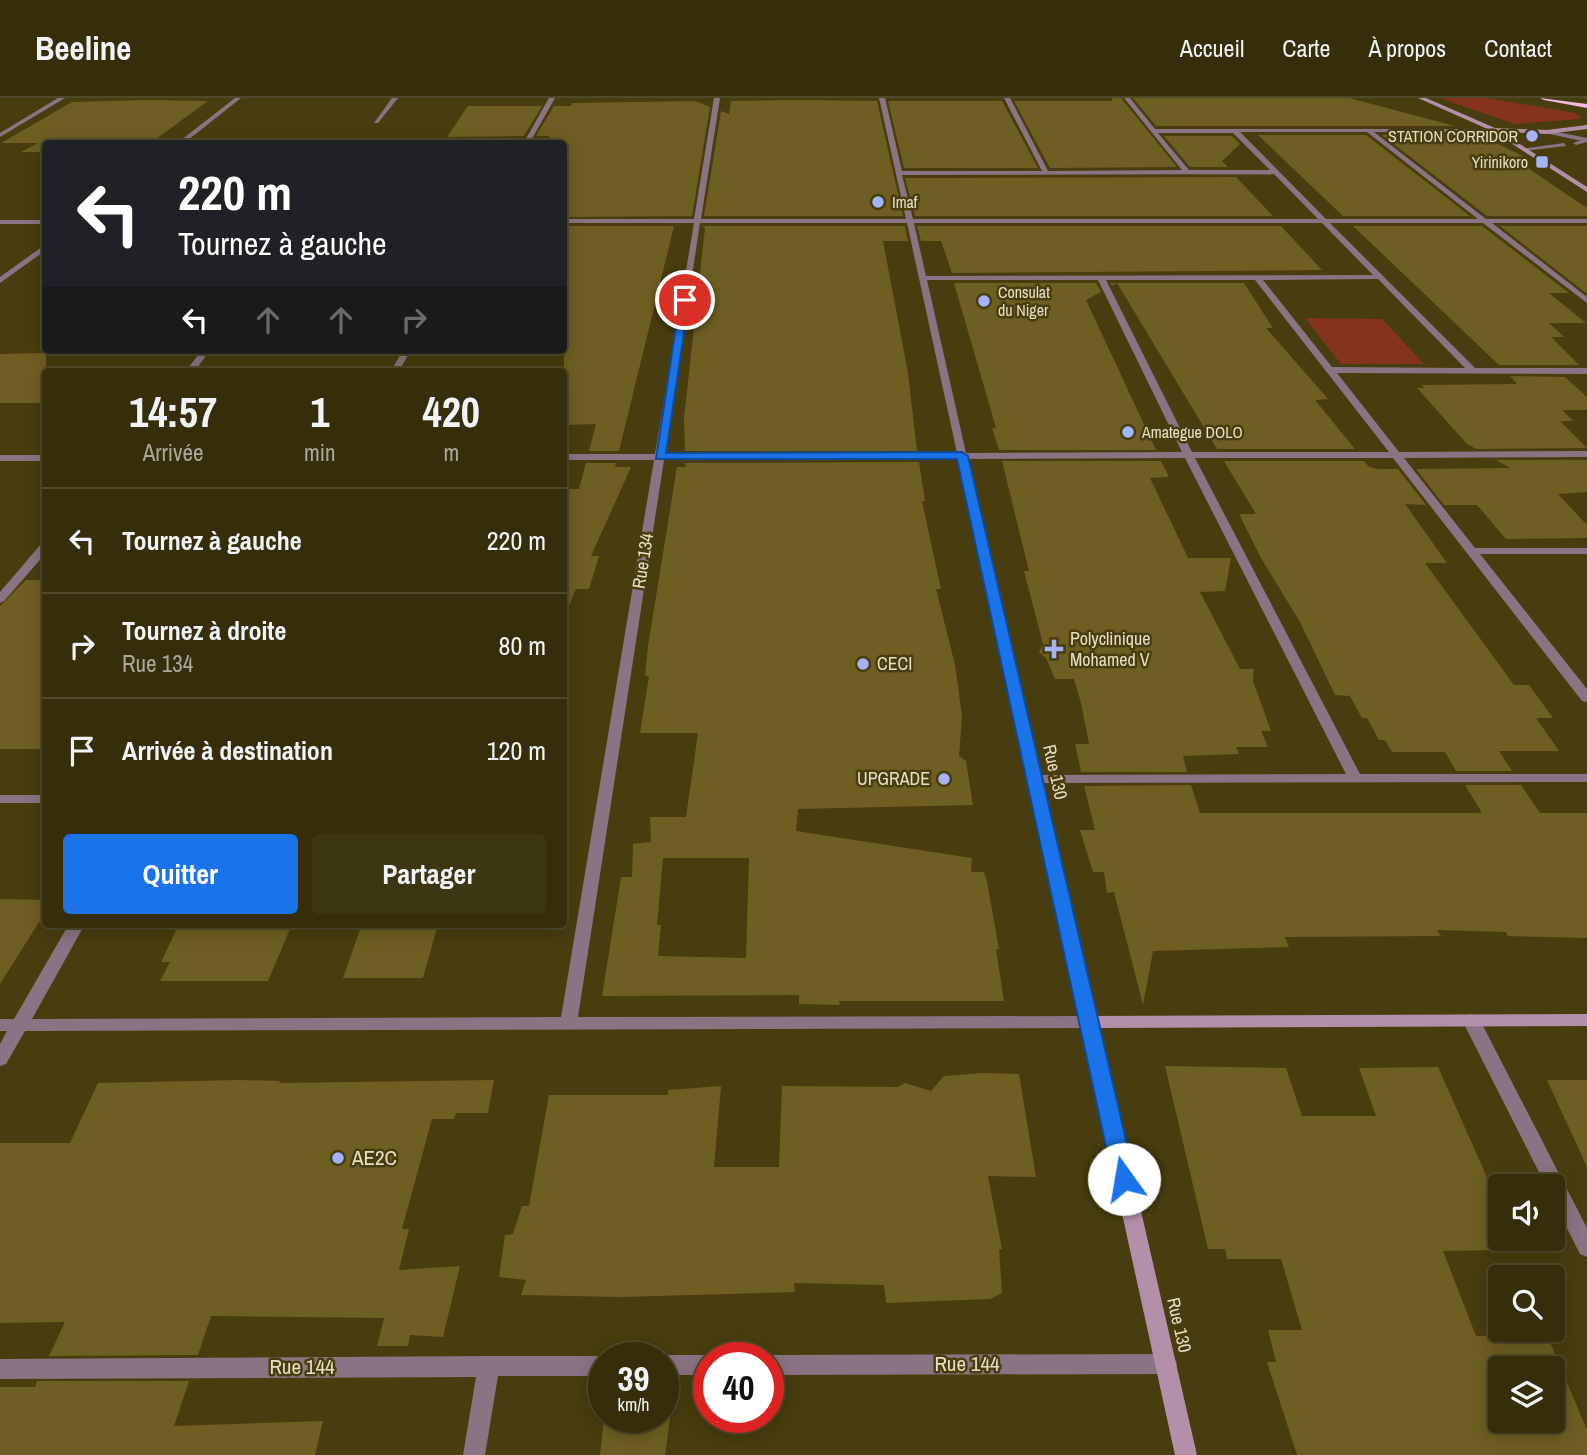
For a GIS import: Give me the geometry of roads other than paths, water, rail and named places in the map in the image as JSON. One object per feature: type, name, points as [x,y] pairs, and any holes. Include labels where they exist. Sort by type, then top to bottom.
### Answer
[{"type":"highway","points":[[1544,98],[1587,106]]},
{"type":"highway","points":[[1574,98],[1587,100]]},
{"type":"main road","points":[[1420,98],[1494,130],[1587,190]]},
{"type":"main road","points":[[1494,130],[1546,132],[1587,127]]},
{"type":"main road","points":[[1089,1021],[1587,1020]]},
{"type":"main road","name":"Rue 130","points":[[1089,1021],[1186,1455]]},
{"type":"street","points":[[0,135],[62,98]]},
{"type":"street","points":[[184,140],[238,98]]},
{"type":"street","points":[[376,122],[395,98]]},
{"type":"street","points":[[528,140],[552,98]]},
{"type":"street","name":"Rue 134","points":[[569,1023],[717,98]]},
{"type":"street","name":"Rue 130","points":[[882,98],[1089,1021]]},
{"type":"street","points":[[1007,98],[1046,173]]},
{"type":"street","points":[[1127,98],[1187,173]]},
{"type":"street","points":[[1368,130],[1587,301]]},
{"type":"street","points":[[1153,131],[1494,130]]},
{"type":"street","points":[[1235,131],[1472,370]]},
{"type":"street","points":[[1546,132],[1587,140]]},
{"type":"street","points":[[1576,143],[1587,140]]},
{"type":"street","points":[[1524,149],[1564,145]]},
{"type":"street","points":[[899,173],[1276,172]]},
{"type":"street","points":[[567,221],[1587,221]]},
{"type":"street","points":[[0,222],[42,222]]},
{"type":"street","points":[[0,281],[42,249]]},
{"type":"street","points":[[1256,277],[1587,698]]},
{"type":"street","points":[[922,278],[1380,277]]},
{"type":"street","points":[[1101,278],[1188,455],[1355,778]]},
{"type":"street","points":[[192,368],[203,354]]},
{"type":"street","points":[[1329,370],[1587,371]]},
{"type":"street","points":[[567,457],[1587,454]]},
{"type":"street","points":[[0,458],[42,458]]},
{"type":"street","points":[[0,599],[42,550]]},
{"type":"street","points":[[1472,551],[1587,551]]},
{"type":"street","points":[[1035,779],[1587,778]]},
{"type":"street","points":[[0,799],[42,799]]},
{"type":"street","points":[[0,1059],[76,928]]},
{"type":"street","points":[[1471,1020],[1587,1248]]},
{"type":"street","points":[[0,1026],[1089,1021]]},
{"type":"street","name":"Rue 144","points":[[784,1365],[1166,1364]]},
{"type":"street","points":[[474,1455],[489,1366]]},
{"type":"street","name":"Rue 144","points":[[0,1369],[588,1366]]},
{"type":"place","name":"STATION CORRIDOR","points":[[1532,136]]},
{"type":"place","name":"Yirinikoro","points":[[1542,162]]},
{"type":"place","name":"Imaf","points":[[878,202]]},
{"type":"place","name":"Consulat du Niger","points":[[984,301]]},
{"type":"place","name":"Amategue DOLO","points":[[1128,432]]},
{"type":"place","name":"Polyclinique Mohamed V","points":[[1054,649]]},
{"type":"place","name":"CECI","points":[[863,664]]},
{"type":"place","name":"UPGRADE","points":[[944,779]]},
{"type":"place","name":"AE2C","points":[[338,1158]]}]
